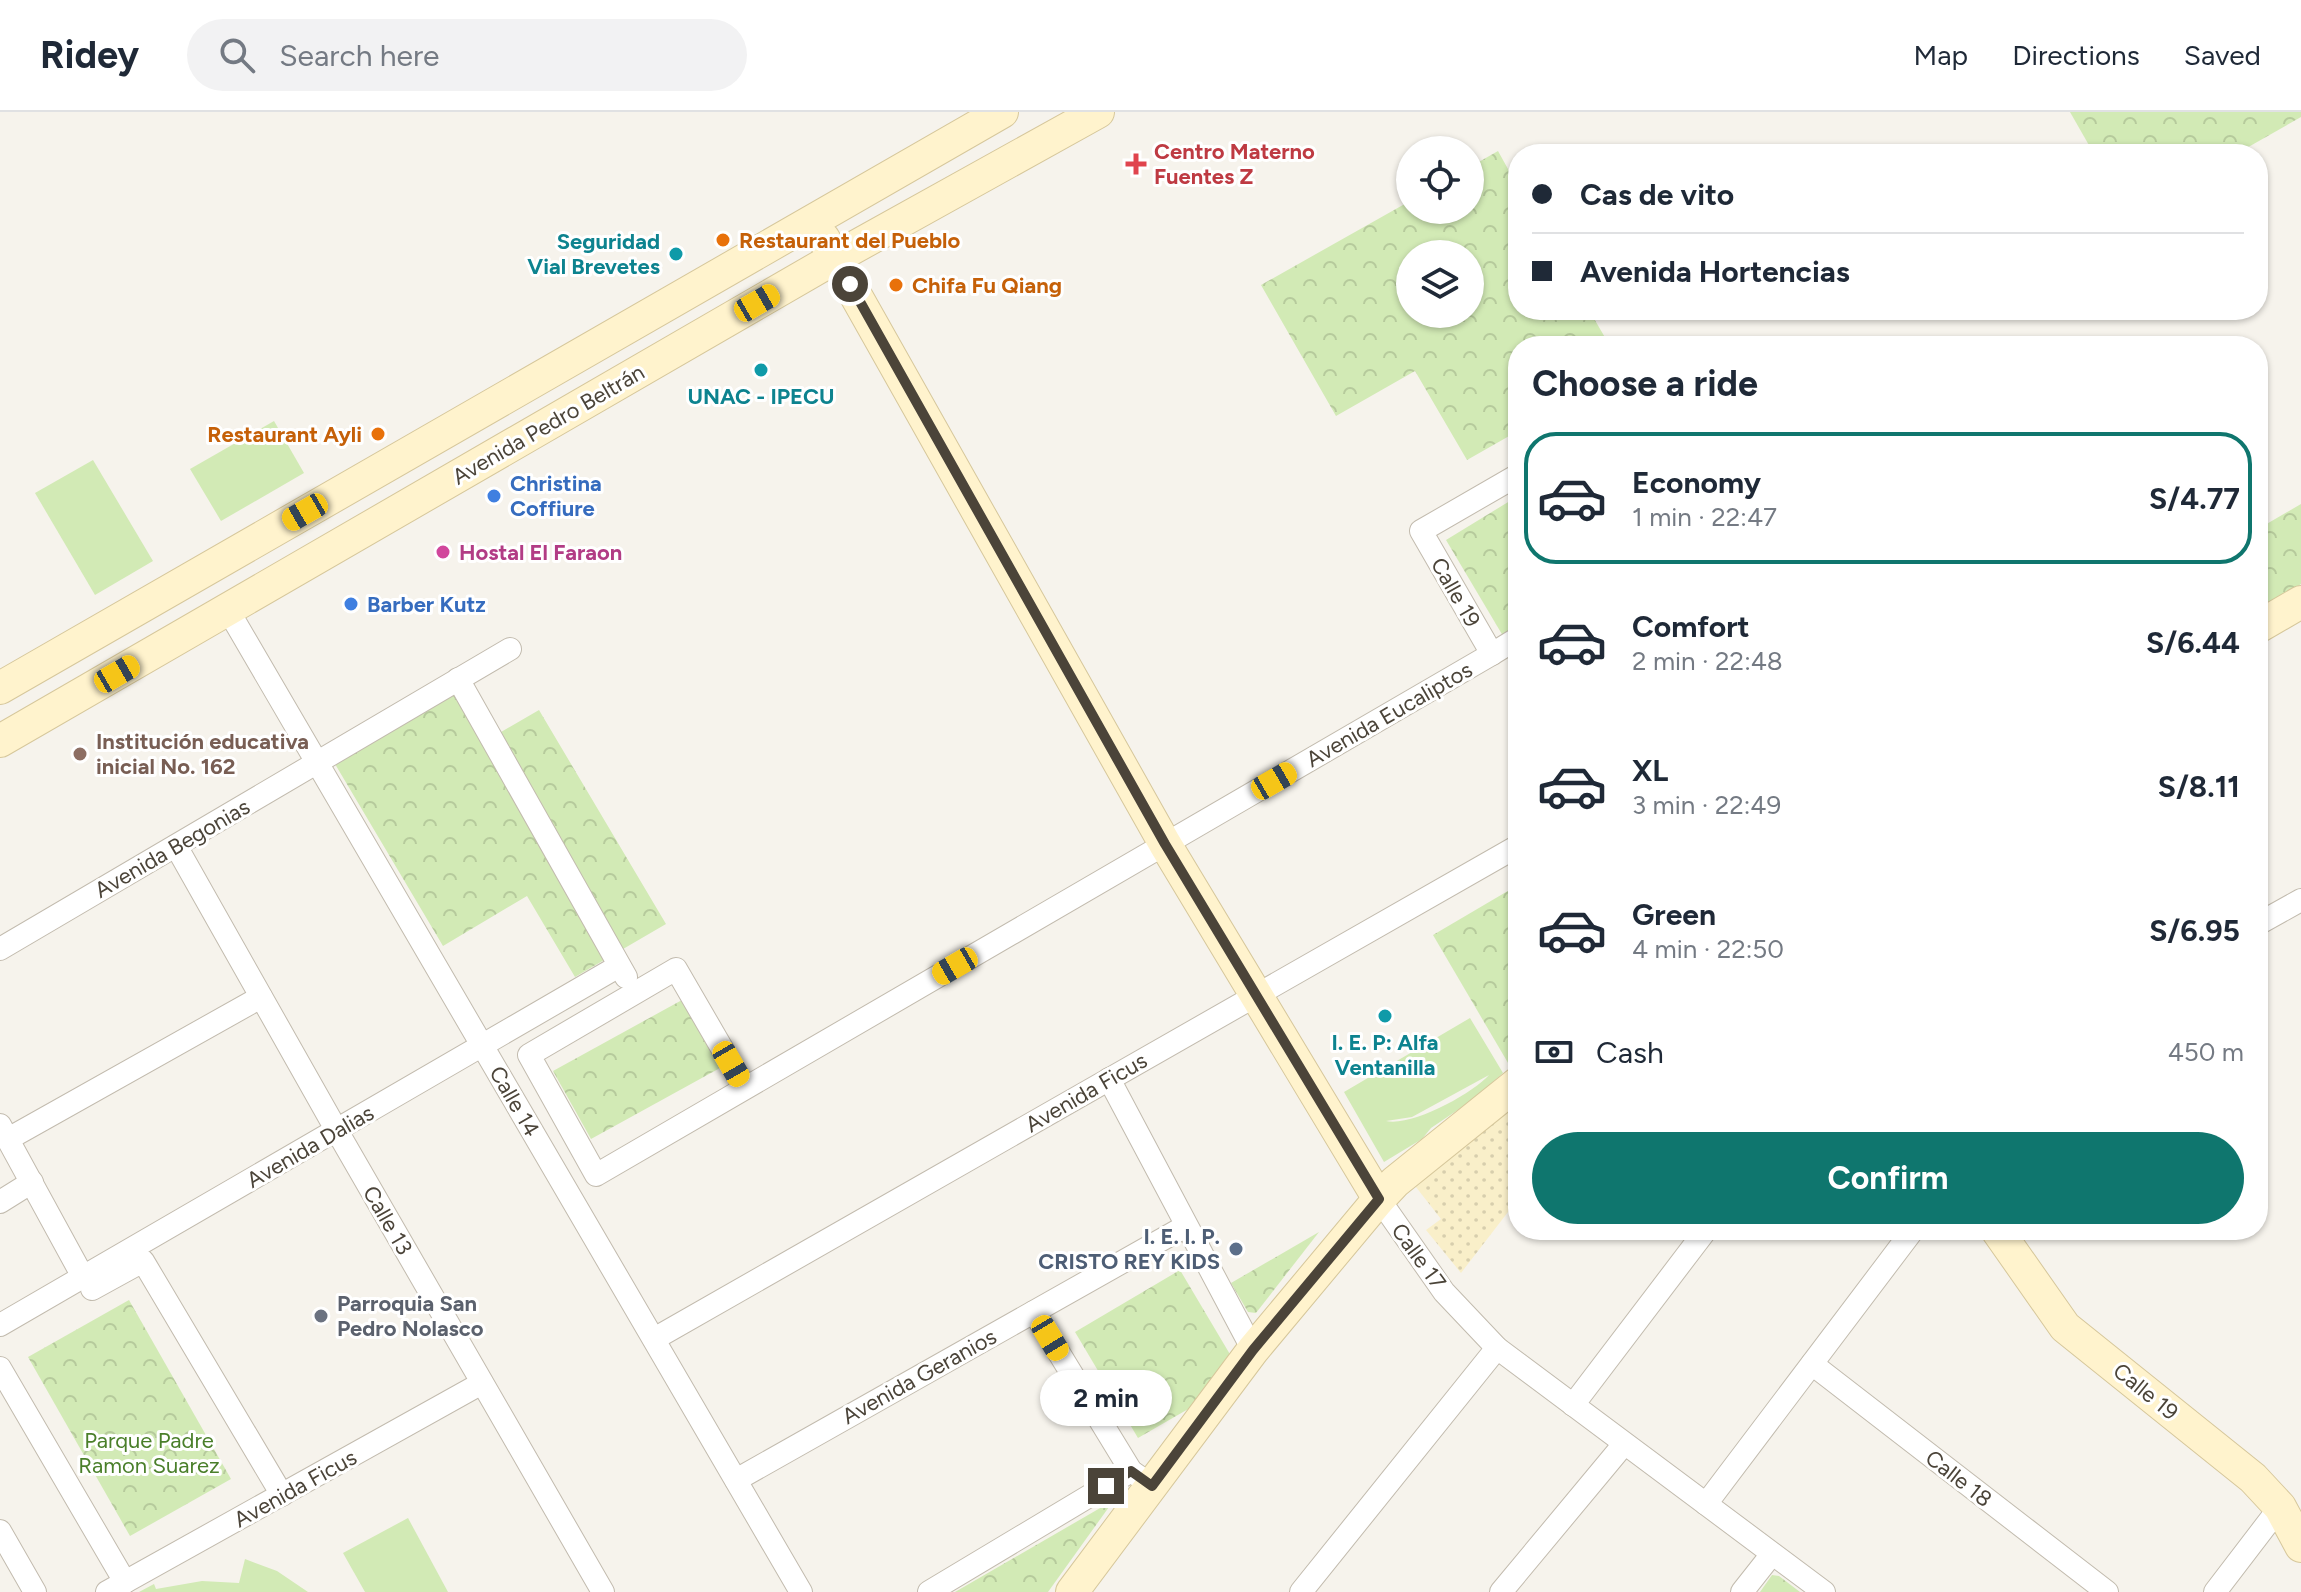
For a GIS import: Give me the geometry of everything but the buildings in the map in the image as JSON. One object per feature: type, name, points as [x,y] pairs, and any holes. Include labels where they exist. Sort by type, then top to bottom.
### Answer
[{"type":"main road","name":"Avenida Pedro Beltrán","points":[[0,688],[1002,112]]},
{"type":"main road","name":"Avenida Pedro Beltrán","points":[[0,741],[835,258],[1098,112]]},
{"type":"main road","name":"Calle 17","points":[[813,219],[1165,844],[1379,1199]]},
{"type":"main road","points":[[2268,621],[2301,602]]},
{"type":"main road","points":[[1072,1592],[1141,1478],[1379,1199],[1395,1182],[1508,1091]]},
{"type":"main road","name":"Calle 19","points":[[2004,1240],[2065,1327],[2238,1464],[2280,1507],[2301,1546]]},
{"type":"street","name":"Calle 19","points":[[1492,654],[1421,531],[1508,481]]},
{"type":"street","name":"Calle 14","points":[[228,610],[801,1592]]},
{"type":"street","name":"Avenida Eucaliptos","points":[[596,1175],[1508,644]]},
{"type":"street","name":"Avenida Begonias","points":[[0,949],[510,649]]},
{"type":"street","points":[[458,679],[636,992],[676,969],[745,1088]]},
{"type":"street","name":"Calle 13","points":[[176,846],[603,1592]]},
{"type":"street","name":"Avenida Ficus","points":[[654,1339],[1508,852]]},
{"type":"street","points":[[2268,918],[2301,900]]},
{"type":"street","name":"Avenida Dalias","points":[[0,1325],[619,966]]},
{"type":"street","name":"Calle 14","points":[[596,1175],[529,1055],[636,992]]},
{"type":"street","points":[[83,1277],[4,1132],[261,997]]},
{"type":"street","points":[[1109,1079],[1253,1350]]},
{"type":"street","points":[[0,1202],[32,1182]]},
{"type":"street","name":"Calle 17","points":[[1379,1199],[1444,1292],[1497,1348],[1824,1592]]},
{"type":"street","name":"Avenida Geranios","points":[[736,1480],[1186,1226]]},
{"type":"street","points":[[1573,1405],[1698,1240]]},
{"type":"street","points":[[1706,1504],[1905,1240]]},
{"type":"street","points":[[0,1342],[143,1261],[282,1495]]},
{"type":"street","points":[[929,1592],[1141,1478],[1034,1312]]},
{"type":"street","points":[[1301,1592],[1497,1348]]},
{"type":"street","name":"Calle 18","points":[[1812,1364],[2107,1592]]},
{"type":"street","points":[[0,1368],[116,1587]]},
{"type":"street","name":"Avenida Ficus","points":[[116,1587],[482,1383]]},
{"type":"street","points":[[1501,1592],[1624,1444]]},
{"type":"street","points":[[2215,1592],[2280,1507]]},
{"type":"street","points":[[0,1531],[35,1592]]},
{"type":"street","points":[[1742,1592],[1772,1554]]},
{"type":"green space","points":[[2070,112],[2301,112],[2301,117],[2254,144],[2088,144]]},
{"type":"green space","points":[[1498,151],[1508,169],[1508,320],[1595,320],[1604,336],[1508,336],[1508,437],[1467,460],[1415,371],[1336,416],[1261,285],[1396,209],[1396,224],[1484,224],[1484,159]]},
{"type":"green space","points":[[274,421],[304,473],[221,521],[190,469]]},
{"type":"green space","points":[[93,460],[153,561],[95,595],[35,493]]},
{"type":"green space","points":[[1508,502],[1508,640],[1506,641],[1446,540]]},
{"type":"green space","points":[[2301,504],[2301,584],[2268,607],[2268,523]]},
{"type":"green space","points":[[455,693],[484,742],[539,710],[666,924],[575,977],[527,896],[443,946],[335,764]]},
{"type":"green space","points":[[1508,891],[1508,1063],[1433,935]]},
{"type":"green space","points":[[682,1000],[720,1068],[591,1139],[553,1071]]},
{"type":"green space","points":[[1470,1018],[1503,1073],[1474,1099],[1431,1128],[1422,1139],[1384,1162],[1344,1092]],"holes":[[[1489,1075],[1426,1114],[1411,1119],[1386,1121],[1412,1117]]]},
{"type":"green space","points":[[1319,1232],[1256,1313],[1248,1312],[1231,1283]]},
{"type":"green space","points":[[1180,1270],[1231,1356],[1190,1408],[1138,1438],[1075,1332]]},
{"type":"green space","name":"Parque Padre Ramon Suarez","points":[[129,1300],[231,1479],[130,1536],[28,1357]]},
{"type":"green space","points":[[1114,1500],[1048,1592],[955,1592]]},
{"type":"green space","points":[[408,1518],[448,1592],[365,1592],[343,1553]]},
{"type":"green space","points":[[245,1559],[277,1571],[308,1592],[139,1592],[154,1584],[156,1589],[202,1581],[239,1583]]},
{"type":"green space","points":[[1772,1575],[1779,1576],[1800,1592],[1760,1592]]},
{"type":"sand","points":[[1508,1107],[1508,1212],[1461,1273],[1426,1230],[1441,1219],[1412,1182]]},
{"type":"place","name":"Centro Materno Fuentes Z","points":[[1136,164]]},
{"type":"place","name":"Restaurant del Pueblo","points":[[723,240]]},
{"type":"place","name":"Seguridad Vial Brevetes","points":[[676,254]]},
{"type":"place","name":"Chifa Fu Qiang","points":[[896,285]]},
{"type":"place","name":"UNAC - IPECU","points":[[761,370]]},
{"type":"place","name":"Restaurant Ayli","points":[[378,434]]},
{"type":"place","name":"Christina Coffiure","points":[[494,496]]},
{"type":"place","name":"Hostal El Faraon","points":[[443,552]]},
{"type":"place","name":"Barber Kutz","points":[[351,604]]},
{"type":"place","name":"Institución educativa inicial No. 162","points":[[80,754]]},
{"type":"place","name":"I. E. P: Alfa Ventanilla","points":[[1385,1016]]},
{"type":"place","name":"I. E. I. P. CRISTO REY KIDS","points":[[1236,1249]]},
{"type":"place","name":"Parroquia San Pedro Nolasco","points":[[321,1316]]},
{"type":"route","points":[[850,284],[1165,844],[1379,1199],[1253,1350],[1152,1486],[1131,1471],[1106,1486]]}]
